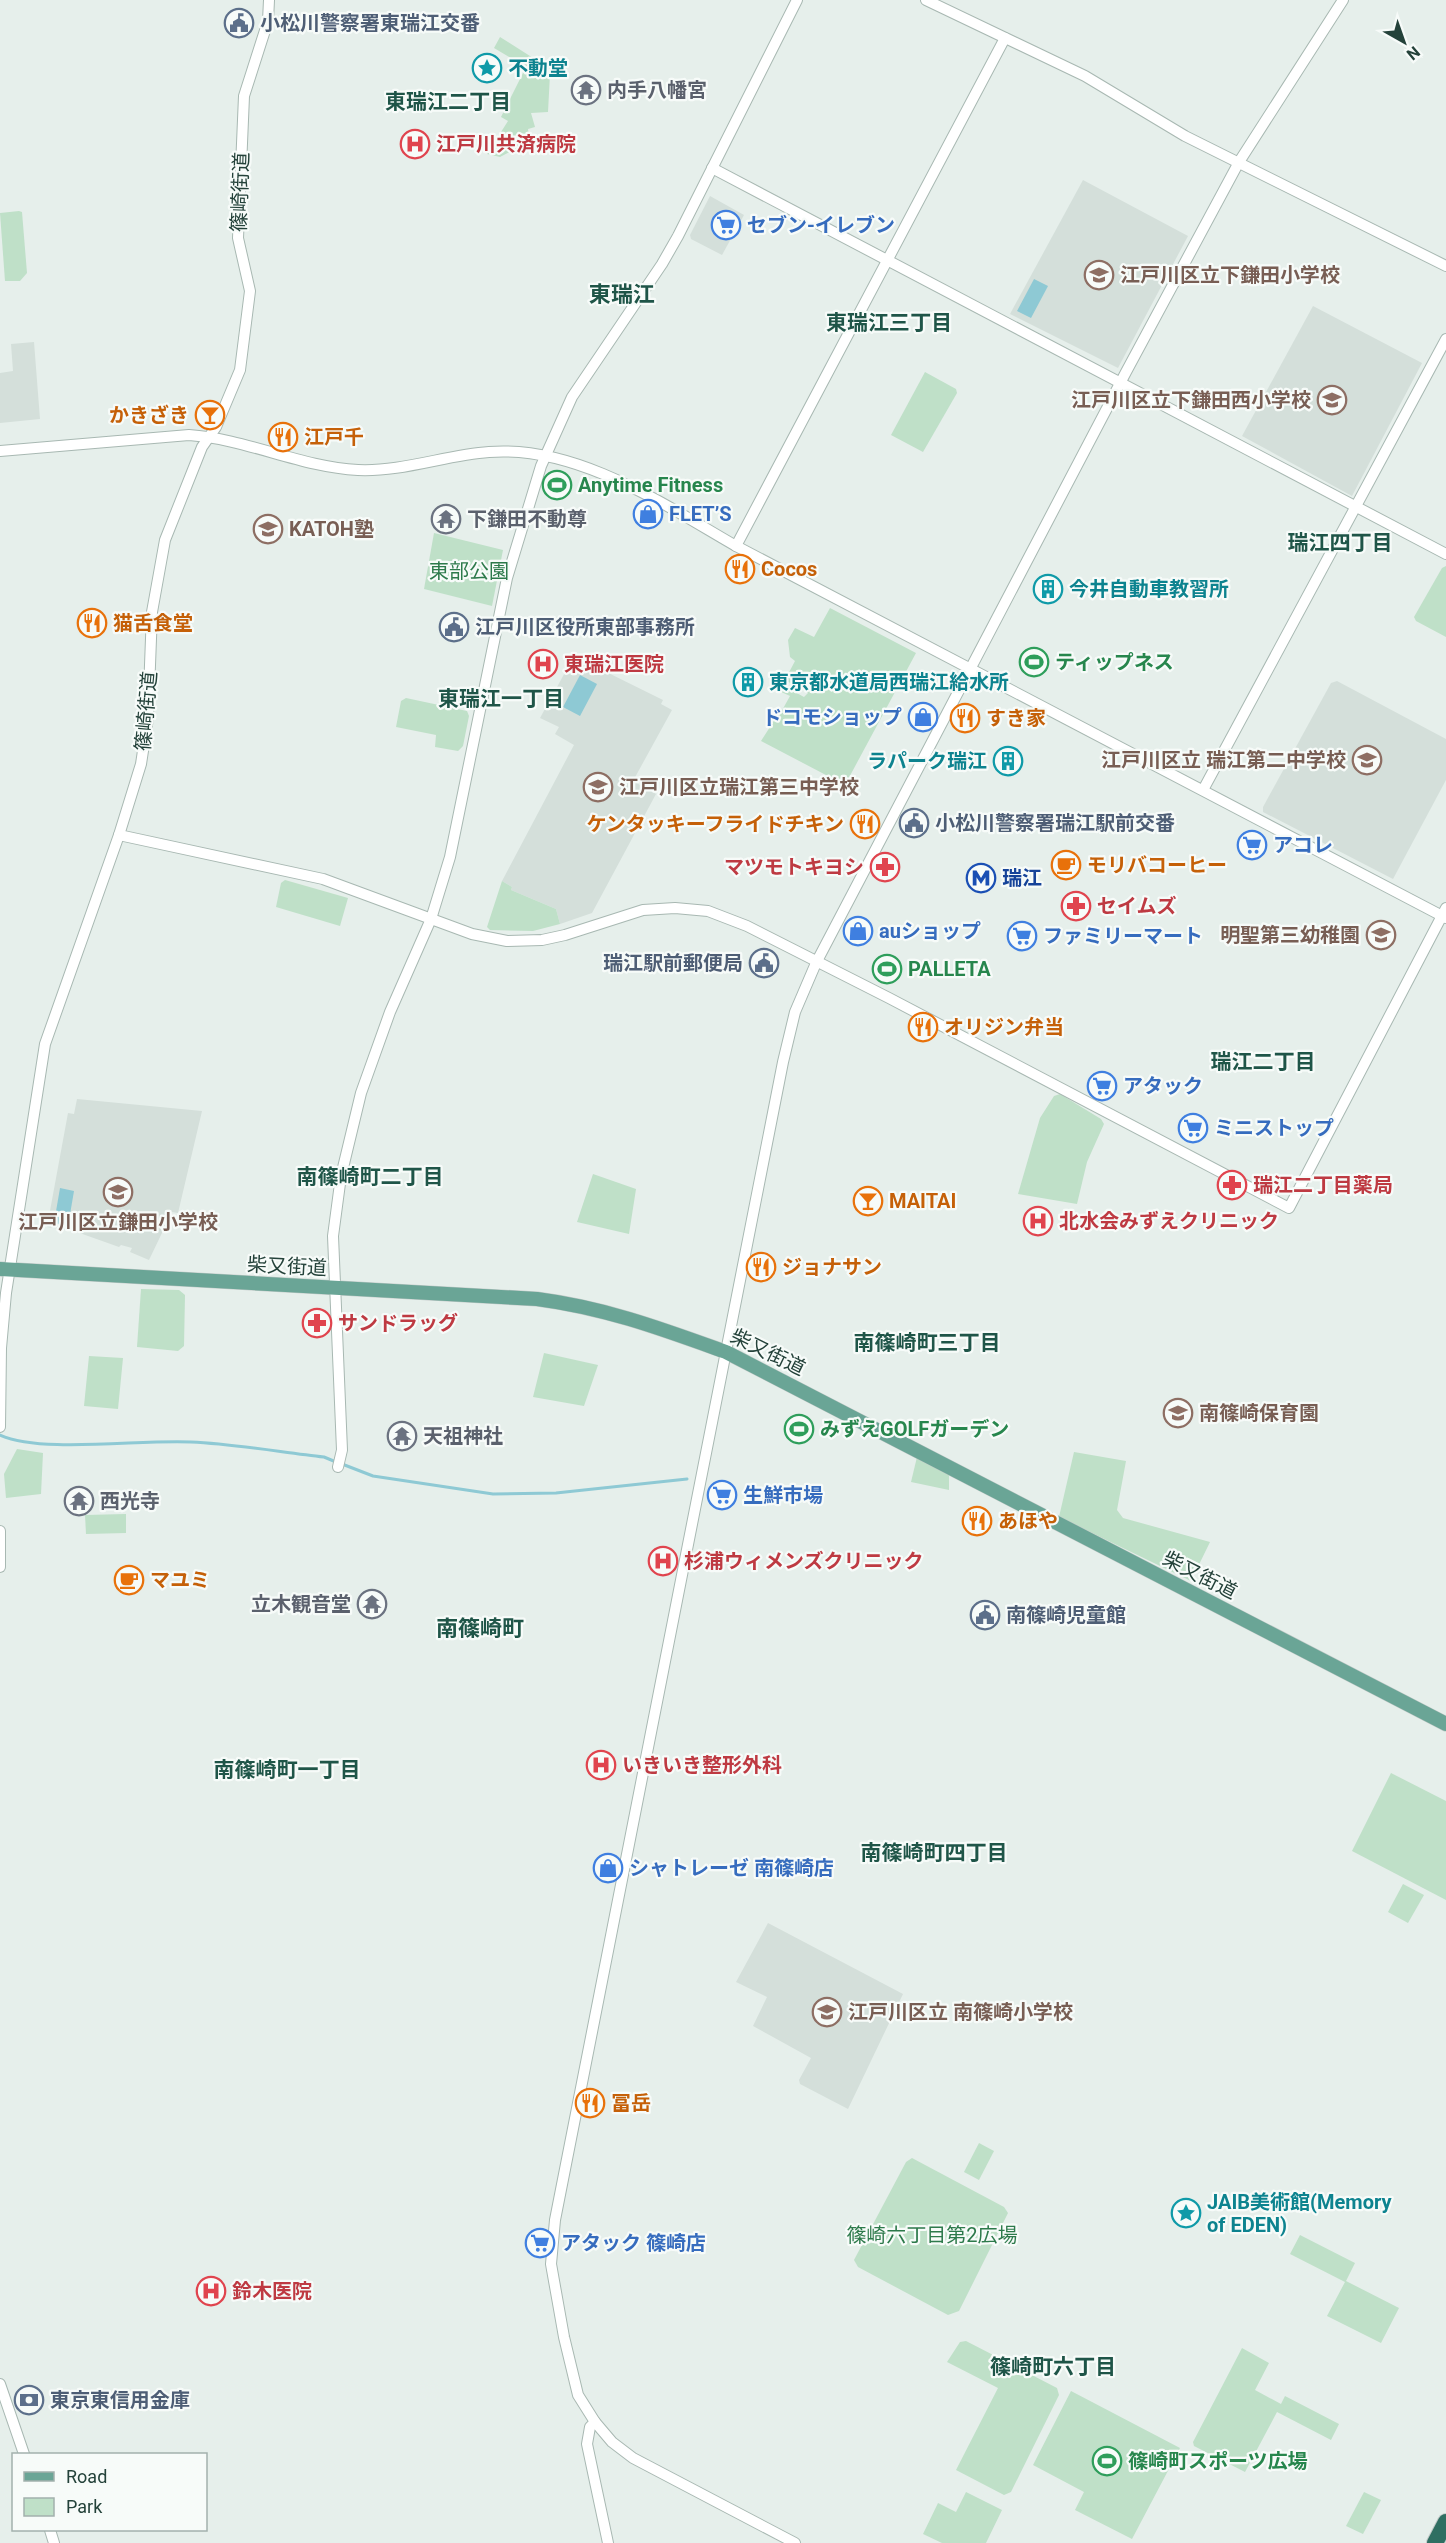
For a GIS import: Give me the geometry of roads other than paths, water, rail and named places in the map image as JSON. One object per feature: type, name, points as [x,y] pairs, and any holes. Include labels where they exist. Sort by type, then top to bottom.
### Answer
[{"type":"highway","points":[[1436,2543],[1446,2522]]},
{"type":"main road","name":"柴又街道","points":[[4,1269],[537,1299],[582,1305],[638,1320],[726,1352],[1446,1724]]},
{"type":"street","name":"篠崎街道","points":[[0,1427],[4,1269],[45,1044],[119,835],[141,764],[148,718],[152,612],[171,519],[208,436],[216,427],[234,391],[244,349],[250,291],[238,238],[244,96],[268,21],[269,0]]},
{"type":"street","points":[[339,1464],[333,1236],[337,1203],[361,1093],[390,1012],[431,919],[450,857],[514,551],[546,454],[572,397],[662,264],[797,0]]},
{"type":"street","points":[[926,0],[1085,76],[1185,136],[1446,267]]},
{"type":"street","points":[[795,2543],[633,2458],[612,2442],[595,2422],[574,2383],[550,2264],[555,2220],[783,1062],[795,1012],[816,963],[970,668],[1239,162],[1343,0]]},
{"type":"street","points":[[736,546],[1005,38]]},
{"type":"street","points":[[712,168],[1446,554]]},
{"type":"street","points":[[1203,790],[1446,339]]},
{"type":"street","points":[[0,451],[186,435],[208,436],[311,464],[360,470],[488,452],[515,451],[546,454],[639,491],[736,546],[1444,914],[1289,1208],[1002,1056],[735,921],[708,911],[675,908],[643,910],[565,935],[524,941],[481,937],[323,879],[119,835]]},
{"type":"street","points":[[0,1531],[0,1567]]},
{"type":"street","points":[[0,2384],[24,2453]]},
{"type":"street","points":[[595,2422],[590,2427],[587,2444],[608,2543]]},
{"type":"water","points":[[1034,279],[1048,286],[1031,318],[1017,311]]},
{"type":"water","points":[[580,675],[597,684],[580,716],[563,707]]},
{"type":"water","points":[[60,1188],[74,1191],[68,1226],[54,1223]]},
{"type":"waterway","points":[[0,1435],[19,1441],[66,1445],[208,1443],[324,1457],[336,1462]]},
{"type":"waterway","points":[[342,1464],[373,1476],[493,1494],[556,1493],[687,1479]]},
{"type":"place","name":"小松川警察署東瑞江交番","points":[[239,23]]},
{"type":"place","name":"不動堂","points":[[487,68]]},
{"type":"place","name":"内手八幡宮","points":[[586,90]]},
{"type":"place","name":"江戸川共済病院","points":[[415,144]]},
{"type":"place","name":"セブン-イレブン","points":[[726,225]]},
{"type":"place","name":"江戸川区立下鎌田小学校","points":[[1099,275]]},
{"type":"place","name":"江戸川区立下鎌田西小学校","points":[[1332,400]]},
{"type":"place","name":"かきざき","points":[[210,415]]},
{"type":"place","name":"江戸千","points":[[283,437]]},
{"type":"place","name":"Anytime Fitness","points":[[557,485]]},
{"type":"place","name":"FLET’S","points":[[648,514]]},
{"type":"place","name":"下鎌田不動尊","points":[[446,519]]},
{"type":"place","name":"KATOH塾","points":[[268,529]]},
{"type":"place","name":"Cocos","points":[[740,569]]},
{"type":"place","name":"今井自動車教習所","points":[[1048,589]]},
{"type":"place","name":"猫舌食堂","points":[[92,623]]},
{"type":"place","name":"江戸川区役所東部事務所","points":[[454,627]]},
{"type":"place","name":"ティップネス","points":[[1034,662]]},
{"type":"place","name":"東瑞江医院","points":[[543,664]]},
{"type":"place","name":"東京都水道局西瑞江給水所","points":[[748,682]]},
{"type":"place","name":"ドコモショップ","points":[[923,717]]},
{"type":"place","name":"すき家","points":[[965,718]]},
{"type":"place","name":"江戸川区立 瑞江第二中学校","points":[[1367,760]]},
{"type":"place","name":"ラパーク瑞江","points":[[1008,761]]},
{"type":"place","name":"江戸川区立瑞江第三中学校","points":[[598,787]]},
{"type":"place","name":"小松川警察署瑞江駅前交番","points":[[914,823]]},
{"type":"place","name":"ケンタッキーフライドチキン","points":[[865,824]]},
{"type":"place","name":"アコレ","points":[[1252,845]]},
{"type":"place","name":"モリバコーヒー","points":[[1066,865]]},
{"type":"place","name":"マツモトキヨシ","points":[[885,867]]},
{"type":"place","name":"瑞江","points":[[981,878]]},
{"type":"place","name":"セイムズ","points":[[1076,906]]},
{"type":"place","name":"auショップ","points":[[858,931]]},
{"type":"place","name":"明聖第三幼稚園","points":[[1381,935]]},
{"type":"place","name":"ファミリーマート","points":[[1022,936]]},
{"type":"place","name":"瑞江駅前郵便局","points":[[764,963]]},
{"type":"place","name":"PALLETA","points":[[887,969]]},
{"type":"place","name":"オリジン弁当","points":[[923,1027]]},
{"type":"place","name":"アタック","points":[[1102,1086]]},
{"type":"place","name":"ミニストップ","points":[[1193,1128]]},
{"type":"place","name":"瑞江二丁目薬局","points":[[1232,1185]]},
{"type":"place","name":"江戸川区立鎌田小学校","points":[[118,1192]]},
{"type":"place","name":"MAITAI","points":[[868,1201]]},
{"type":"place","name":"北水会みずえクリニック","points":[[1038,1221]]},
{"type":"place","name":"ジョナサン","points":[[761,1267]]},
{"type":"place","name":"サンドラッグ","points":[[317,1323]]},
{"type":"place","name":"南篠崎保育園","points":[[1178,1413]]},
{"type":"place","name":"みずえGOLFガーデン","points":[[799,1429]]},
{"type":"place","name":"天祖神社","points":[[402,1436]]},
{"type":"place","name":"生鮮市場","points":[[722,1495]]},
{"type":"place","name":"西光寺","points":[[79,1501]]},
{"type":"place","name":"あほや","points":[[977,1521]]},
{"type":"place","name":"杉浦ウィメンズクリニック","points":[[663,1561]]},
{"type":"place","name":"マユミ","points":[[129,1580]]},
{"type":"place","name":"立木観音堂","points":[[372,1604]]},
{"type":"place","name":"南篠崎児童館","points":[[985,1615]]},
{"type":"place","name":"いきいき整形外科","points":[[601,1765]]},
{"type":"place","name":"シャトレーゼ 南篠崎店","points":[[608,1868]]},
{"type":"place","name":"江戸川区立 南篠崎小学校","points":[[827,2012]]},
{"type":"place","name":"冨岳","points":[[590,2103]]},
{"type":"place","name":"JAIB美術館(Memory of EDEN)","points":[[1186,2213]]},
{"type":"place","name":"アタック 篠崎店","points":[[540,2243]]},
{"type":"place","name":"鈴木医院","points":[[211,2291]]},
{"type":"place","name":"東京東信用金庫","points":[[29,2400]]},
{"type":"place","name":"篠崎町スポーツ広場","points":[[1107,2461]]},
{"type":"district","name":"東瑞江二丁目","points":[[448,102]]},
{"type":"district","name":"東瑞江","points":[[622,294]]},
{"type":"district","name":"東瑞江三丁目","points":[[889,323]]},
{"type":"district","name":"瑞江四丁目","points":[[1340,543]]},
{"type":"district","name":"東瑞江一丁目","points":[[501,699]]},
{"type":"district","name":"瑞江二丁目","points":[[1263,1062]]},
{"type":"district","name":"南篠崎町二丁目","points":[[370,1177]]},
{"type":"district","name":"南篠崎町三丁目","points":[[927,1343]]},
{"type":"district","name":"南篠崎町","points":[[480,1628]]},
{"type":"district","name":"南篠崎町一丁目","points":[[287,1770]]},
{"type":"district","name":"南篠崎町四丁目","points":[[934,1853]]},
{"type":"district","name":"篠崎町六丁目","points":[[1053,2367]]},
{"type":"park label","name":"東部公園","points":[[469,571]]},
{"type":"park label","name":"篠崎六丁目第2広場","points":[[932,2235]]}]
